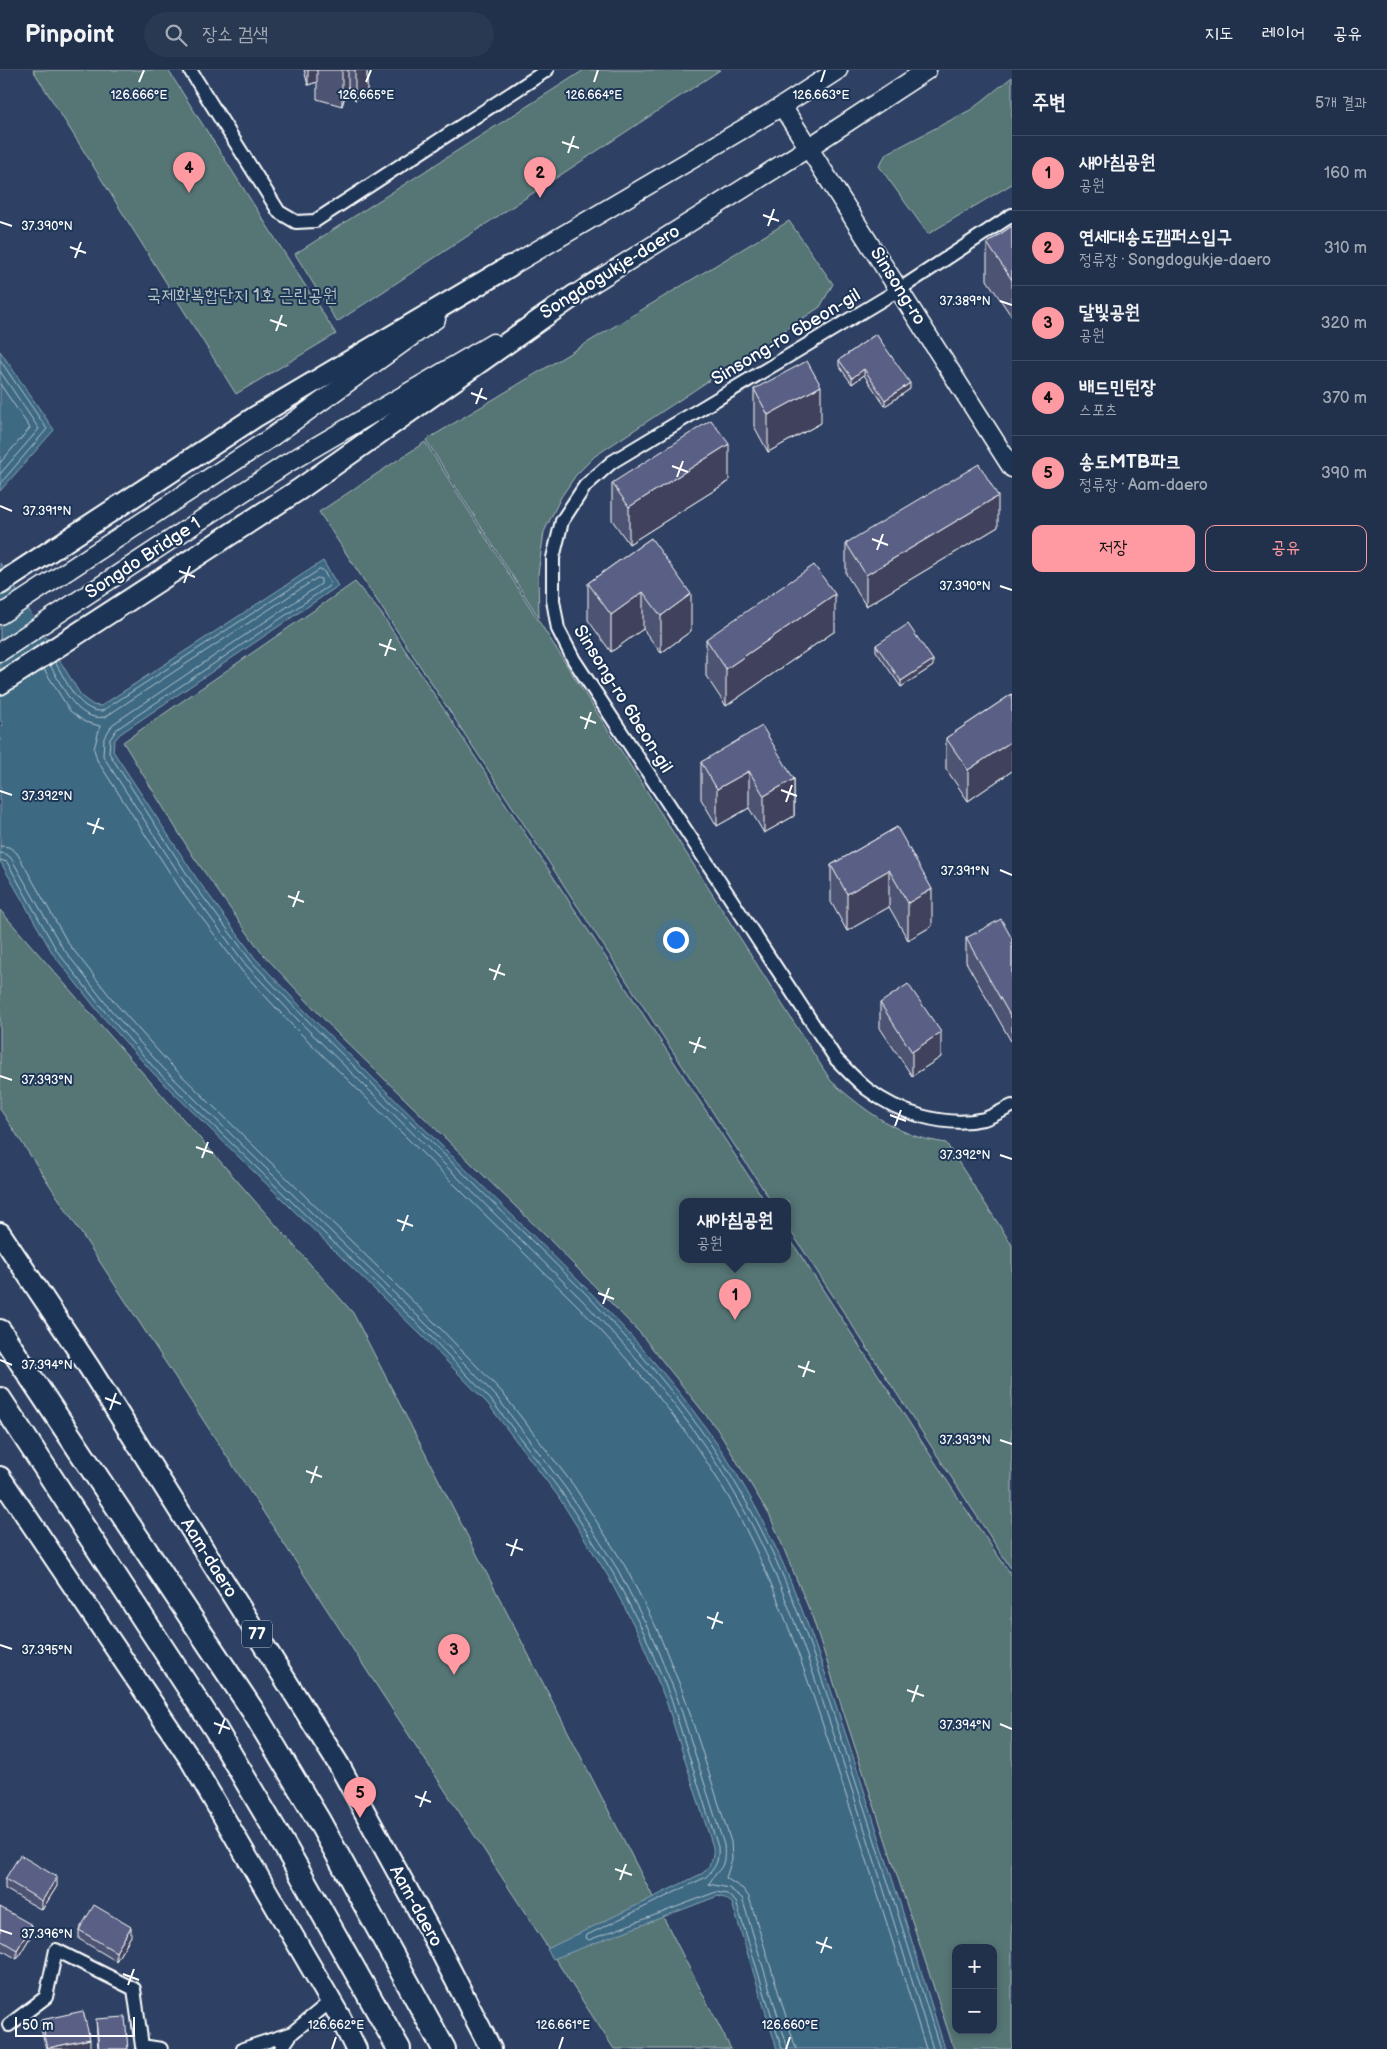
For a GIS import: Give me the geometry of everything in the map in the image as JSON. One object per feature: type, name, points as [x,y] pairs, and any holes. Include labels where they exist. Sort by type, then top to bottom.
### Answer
[{"type":"highway","points":[[0,1331],[253,1711],[320,1821],[444,2049]]},
{"type":"highway","points":[[0,1399],[216,1730],[296,1866],[399,2049]]},
{"type":"main road","points":[[0,584],[255,417],[782,106],[838,70]]},
{"type":"main road","name":"Songdogukje-daero","points":[[286,464],[575,295],[808,148],[927,70]]},
{"type":"main road","name":"Sinsong-ro","points":[[782,106],[1012,468]]},
{"type":"main road","name":"Songdo Bridge 1","points":[[0,616],[269,439],[510,266]]},
{"type":"main road","points":[[0,684],[300,490],[575,295]]},
{"type":"main road","name":"Songdo Bridge 1","points":[[0,652],[286,464]]},
{"type":"main road","name":"Aam-daero","points":[[0,1233],[89,1366],[339,1765],[438,1946],[491,2049]]},
{"type":"main road","points":[[0,1477],[190,1759],[331,2001],[356,2049]]},
{"type":"street","points":[[190,70],[279,212],[296,222],[315,221],[547,70]]},
{"type":"street","name":"Sinsong-ro 6beon-gil","points":[[1012,215],[900,289],[612,462],[585,486],[562,522],[553,558],[553,600],[558,629],[574,660],[836,1059],[866,1089],[895,1107],[922,1116],[950,1121],[984,1119],[1012,1106]]},
{"type":"street","points":[[9,2025],[46,1997],[56,1950],[134,1989],[142,2046],[161,2049]]},
{"type":"street","points":[[281,2049],[292,2033],[331,2001]]},
{"type":"street","points":[[243,2049],[292,2033]]},
{"type":"green space","name":"국제화복합단지 1호 근린공원","points":[[33,70],[168,70],[336,334],[236,394]]},
{"type":"green space","points":[[584,70],[720,70],[337,322],[295,254]]},
{"type":"green space","points":[[1012,77],[1012,184],[928,234],[879,166],[886,154],[972,109]]},
{"type":"green space","points":[[789,221],[833,284],[820,307],[595,456],[576,475],[561,497],[544,532],[538,574],[539,618],[426,440]]},
{"type":"green space","points":[[425,442],[831,1081],[859,1105],[890,1125],[916,1136],[946,1143],[1012,1245],[1012,1570],[791,1232],[791,1198],[769,1198],[319,512]]},
{"type":"green space","points":[[355,582],[381,613],[763,1198],[679,1198],[679,1263],[791,1263],[791,1241],[961,1502],[1012,1576],[1012,2049],[954,2049],[812,1616],[770,1516],[717,1429],[640,1333],[549,1239],[336,1032],[261,952],[193,856],[123,742]]},
{"type":"green space","points":[[0,910],[353,1313],[731,2049],[614,2049],[0,1109]]},
{"type":"water","points":[[0,351],[54,430],[0,491]]},
{"type":"water","points":[[323,561],[338,586],[120,734],[114,741],[113,751],[197,879],[255,958],[305,1011],[611,1314],[673,1385],[729,1461],[777,1550],[803,1613],[874,1820],[945,2049],[777,2049],[732,1903],[718,1896],[553,1959],[547,1949],[703,1873],[710,1864],[713,1855],[713,1847],[666,1701],[640,1637],[608,1576],[558,1496],[488,1404],[422,1336],[154,1074],[102,1016],[53,954],[0,861],[0,726],[3,725],[0,719],[0,563],[82,697],[93,705],[101,706]]},
{"type":"building","points":[[1012,226],[1012,280],[987,243]]},
{"type":"building","points":[[876,334],[910,383],[885,400],[864,369],[852,378],[839,360]]},
{"type":"building","points":[[807,361],[821,386],[768,415],[754,389]]},
{"type":"building","points":[[711,420],[729,444],[629,507],[612,483]]},
{"type":"building","points":[[979,464],[998,496],[866,575],[846,543]]},
{"type":"building","points":[[651,538],[691,594],[661,616],[643,592],[611,615],[588,583]]},
{"type":"building","points":[[814,565],[835,594],[726,669],[706,639]]},
{"type":"building","points":[[908,624],[933,660],[901,681],[876,645]]},
{"type":"building","points":[[1012,694],[1012,741],[968,770],[946,738]]},
{"type":"building","points":[[762,726],[794,779],[764,796],[749,771],[717,789],[701,762]]},
{"type":"building","points":[[897,827],[932,889],[908,903],[889,870],[847,894],[831,865]]},
{"type":"building","points":[[1001,919],[1012,939],[1012,1019],[966,938]]},
{"type":"building","points":[[908,984],[941,1032],[912,1052],[880,1003]]},
{"type":"building","points":[[20,1855],[57,1877],[42,1901],[5,1879]]},
{"type":"building","points":[[94,1905],[131,1927],[116,1952],[79,1930]]},
{"type":"building","points":[[0,1907],[32,1925],[17,1950],[0,1940]]},
{"type":"building","points":[[83,2011],[90,2039],[48,2048],[41,2020]]},
{"type":"building","points":[[125,2017],[128,2049],[99,2049],[96,2019]]},
{"type":"place","name":"배드민턴장","points":[[189,193]]},
{"type":"place","name":"연세대송도캠퍼스입구","points":[[540,198]]},
{"type":"place","name":"새아침공원","points":[[735,1320]]},
{"type":"place","name":"달빛공원","points":[[454,1675]]},
{"type":"place","name":"송도MTB파크","points":[[360,1818]]}]
